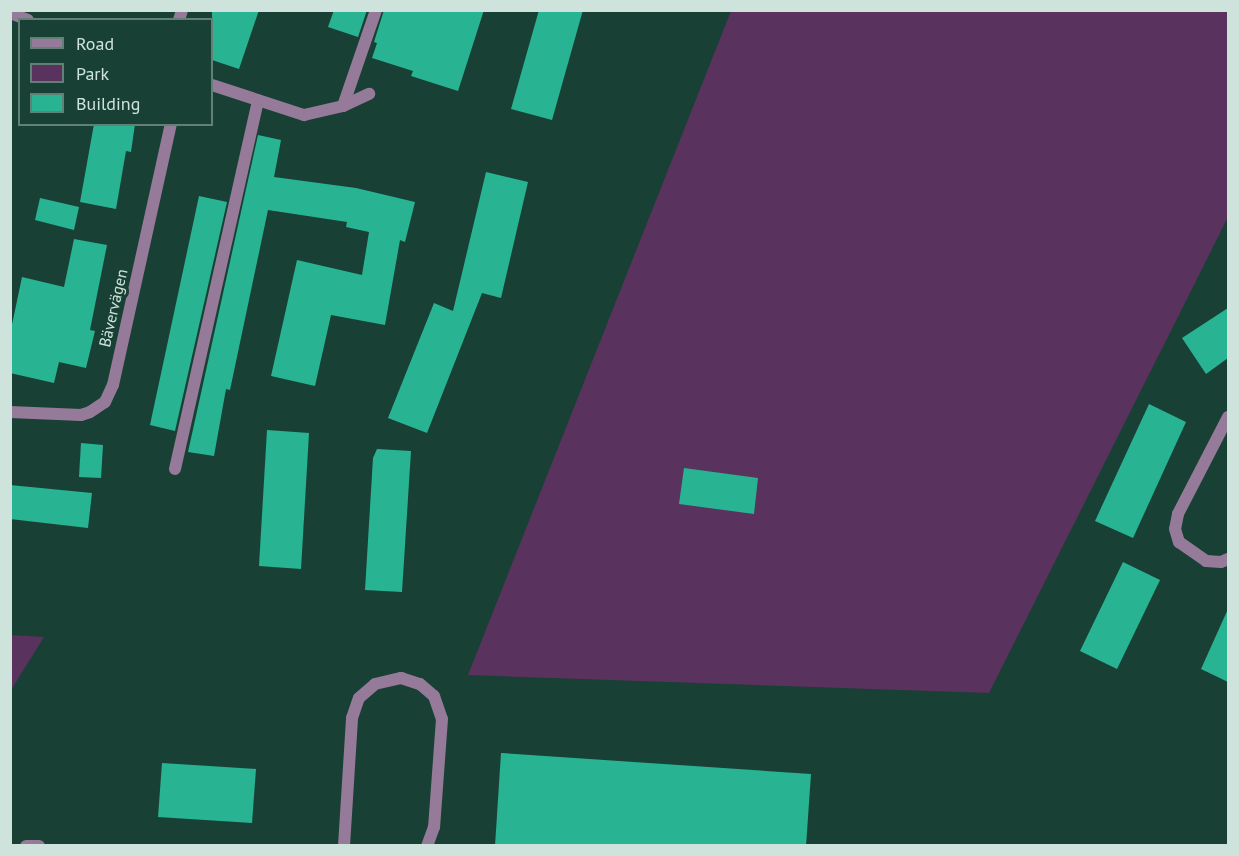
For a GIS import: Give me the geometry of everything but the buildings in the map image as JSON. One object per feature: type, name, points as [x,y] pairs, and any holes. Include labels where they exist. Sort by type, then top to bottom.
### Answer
[{"type":"street","points":[[343,106],[376,10]]},
{"type":"street","points":[[213,85],[304,115],[343,106],[369,94]]},
{"type":"street","points":[[175,469],[258,100]]},
{"type":"street","name":"Bävervägen","points":[[10,412],[81,415],[105,402],[113,385],[171,126]]},
{"type":"street","points":[[1228,417],[1178,514],[1175,529],[1179,542],[1206,561],[1221,562],[1228,559]]},
{"type":"street","points":[[344,846],[352,718],[359,698],[375,684],[401,678],[420,684],[434,696],[442,719],[434,826],[427,846]]},
{"type":"street","points":[[26,846],[39,846]]},
{"type":"green space","points":[[731,11],[1228,11],[1228,217],[989,693],[468,675]]},
{"type":"green space","points":[[10,635],[44,637],[11,690]]}]
